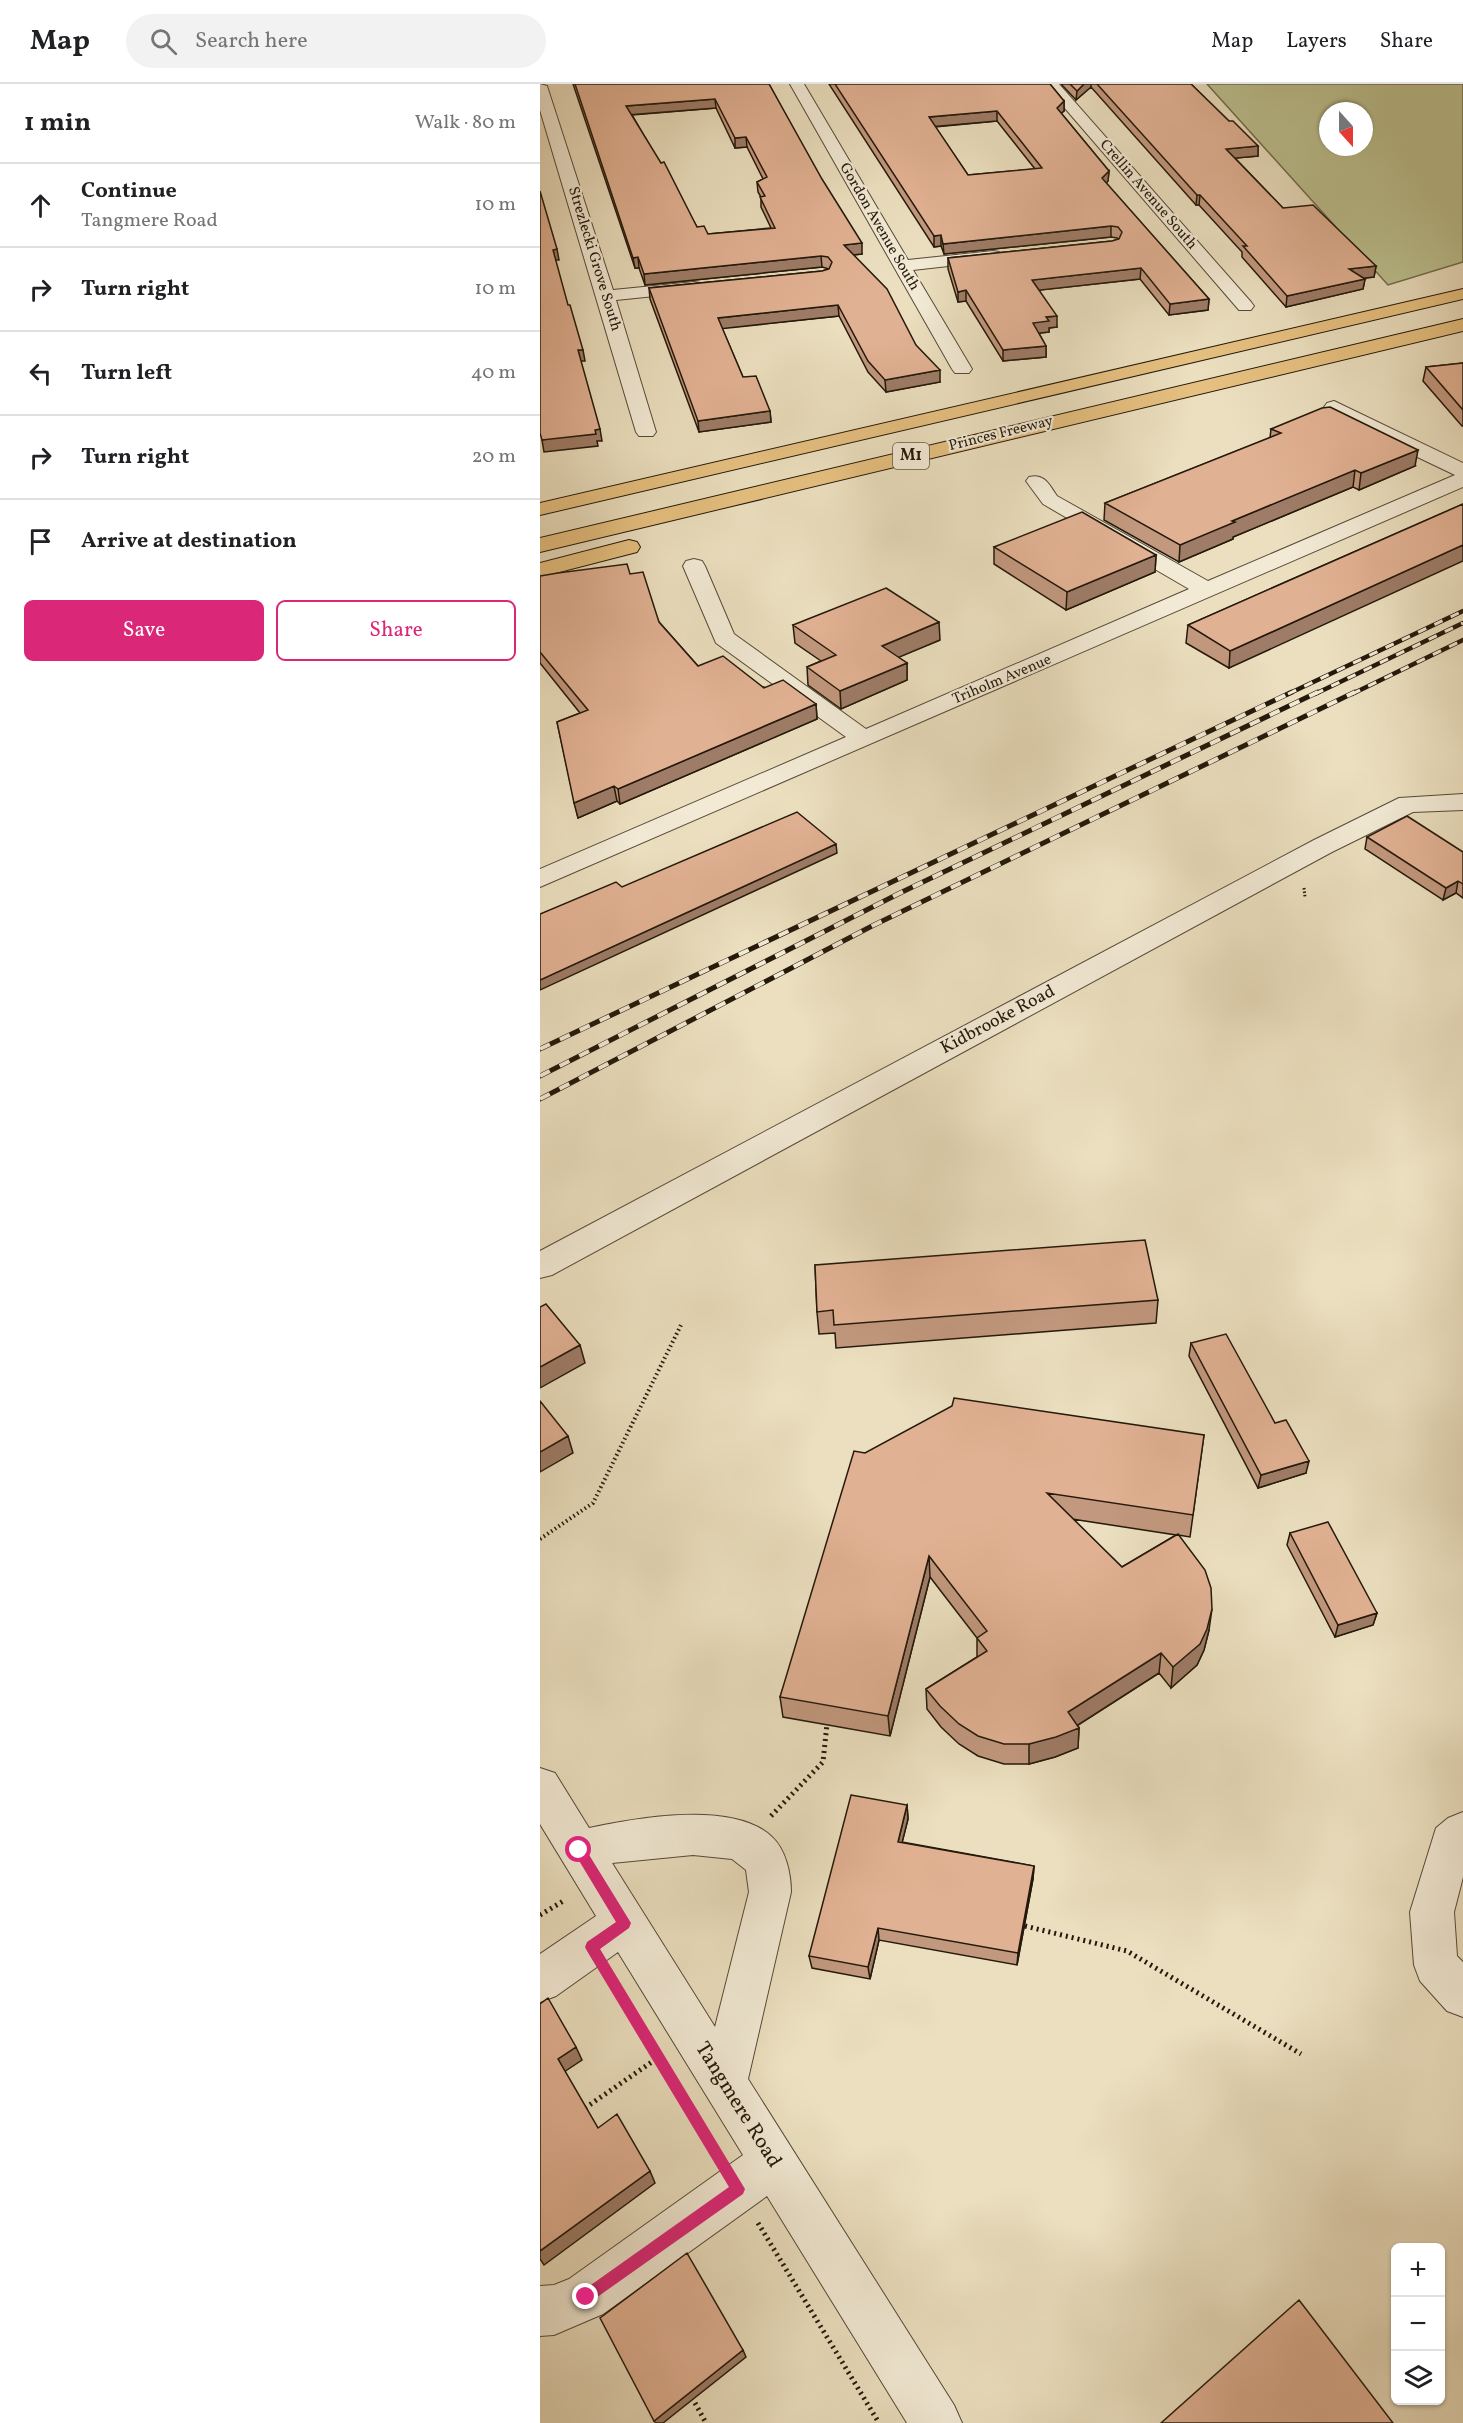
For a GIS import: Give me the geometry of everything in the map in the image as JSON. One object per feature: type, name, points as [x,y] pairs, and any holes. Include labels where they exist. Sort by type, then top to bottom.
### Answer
[{"type":"highway","name":"Princes Freeway","points":[[540,509],[1463,293]]},
{"type":"highway","name":"Princes Freeway","points":[[540,545],[1463,325]]},
{"type":"highway","points":[[583,479],[1085,381]]},
{"type":"highway","points":[[692,530],[1209,384]]},
{"type":"highway","points":[[540,570],[648,542]]},
{"type":"street","name":"Gordon Avenue South","points":[[796,84],[962,369]]},
{"type":"street","name":"Crellin Avenue South","points":[[1051,84],[1245,306]]},
{"type":"street","name":"Strezlecki Grove South","points":[[540,86],[646,432]]},
{"type":"street","points":[[902,266],[1010,254]]},
{"type":"street","points":[[606,296],[717,285]]},
{"type":"street","points":[[1334,407],[1347,416],[1463,471]]},
{"type":"street","name":"Triholm Avenue","points":[[540,879],[1463,479]]},
{"type":"street","points":[[1036,481],[1050,500],[1208,591]]},
{"type":"street","points":[[694,566],[724,638],[864,739]]},
{"type":"street","name":"Kidbrooke Road","points":[[540,1266],[1323,846],[1408,804],[1463,802]]},
{"type":"street","name":"Tangmere Road","points":[[540,1787],[579,1850],[608,1935],[724,2082],[756,2175],[936,2423]]},
{"type":"street","points":[[1463,1832],[1451,1842],[1432,1912],[1436,1965],[1463,1995]]},
{"type":"street","points":[[579,1850],[629,1839],[708,1835],[733,1838],[745,1843],[752,1846],[763,1858],[770,1876],[770,1892],[724,2082]]},
{"type":"street","points":[[540,1980],[608,1935]]},
{"type":"street","points":[[540,2311],[554,2310],[586,2297],[756,2175]]},
{"type":"path","points":[[540,1539],[594,1503],[681,1325]]},
{"type":"path","points":[[557,1892],[608,1935]]},
{"type":"path","points":[[1025,1926],[1128,1951],[1301,2054]]},
{"type":"path","points":[[653,2048],[665,2067]]},
{"type":"path","points":[[585,2108],[659,2057]]},
{"type":"path","points":[[756,2175],[879,2423]]},
{"type":"path","points":[[695,2403],[706,2423]]},
{"type":"green space","points":[[1207,84],[1463,84],[1463,262],[1388,285]]},
{"type":"building","points":[[575,84],[769,84],[822,179],[862,243],[844,245],[887,289],[916,345],[940,370],[885,380],[868,361],[838,305],[718,318],[743,377],[756,376],[770,411],[698,421],[649,288],[822,271],[829,269],[832,262],[828,257],[821,256],[644,274],[638,257],[633,258]],"holes":[[[715,99],[735,138],[746,137],[767,177],[757,182],[765,196],[760,197],[775,228],[708,234],[704,226],[697,227],[664,162],[661,163],[626,106]]]},
{"type":"building","points":[[835,84],[1050,84],[1064,101],[1057,108],[1109,171],[1102,178],[1209,299],[1170,304],[1141,268],[1032,280],[1057,316],[1046,317],[1049,321],[1033,323],[1046,346],[1003,350],[966,290],[958,292],[948,258],[1112,241],[1119,239],[1122,232],[1118,227],[1111,226],[943,244],[941,235],[934,236]],"holes":[[[997,111],[1042,168],[968,175],[929,117]]]},
{"type":"building","points":[[1070,84],[1084,84],[1077,91]]},
{"type":"building","points":[[1097,84],[1191,84],[1258,146],[1226,149],[1283,208],[1313,205],[1376,266],[1349,269],[1365,279],[1287,296],[1243,246],[1247,246],[1200,195],[1197,195]]},
{"type":"building","points":[[540,191],[557,249],[553,250],[583,350],[578,350],[600,429],[595,430],[596,434],[542,440],[540,433]]},
{"type":"building","points":[[1463,363],[1463,410],[1426,367]]},
{"type":"building","points":[[1330,407],[1418,450],[1361,473],[1355,470],[1180,545],[1105,503],[1281,433],[1271,429],[1322,408]]},
{"type":"building","points":[[1463,504],[1463,545],[1230,651],[1188,625]]},
{"type":"building","points":[[1082,512],[1156,555],[1067,592],[994,547]]},
{"type":"building","points":[[627,564],[630,574],[643,572],[659,622],[698,666],[723,656],[764,688],[783,680],[816,704],[618,789],[614,786],[574,803],[557,722],[588,710],[540,652],[540,576]]},
{"type":"building","points":[[886,588],[939,622],[882,646],[907,663],[840,691],[807,667],[836,655],[793,625]]},
{"type":"building","points":[[797,812],[836,844],[540,980],[540,914],[616,882],[622,887]]},
{"type":"building","points":[[1407,816],[1463,852],[1463,884],[1458,881],[1446,888],[1367,837]]},
{"type":"building","points":[[1145,1240],[1158,1300],[834,1325],[833,1310],[817,1312],[815,1265]]},
{"type":"building","points":[[546,1304],[580,1345],[540,1367],[540,1307]]},
{"type":"building","points":[[1226,1334],[1275,1423],[1286,1420],[1309,1461],[1261,1475],[1191,1343]]},
{"type":"building","points":[[954,1398],[1204,1435],[1193,1515],[1047,1493],[1122,1567],[1178,1534],[1205,1570],[1211,1588],[1212,1609],[1200,1644],[1173,1667],[1161,1653],[1068,1712],[1079,1728],[1029,1744],[1004,1744],[978,1736],[959,1724],[926,1689],[987,1651],[977,1638],[987,1631],[929,1556],[888,1716],[780,1697],[854,1451],[865,1453],[952,1406]]},
{"type":"building","points":[[540,1401],[568,1436],[540,1452]]},
{"type":"building","points":[[1328,1522],[1377,1613],[1338,1625],[1290,1533]]},
{"type":"building","points":[[851,1795],[907,1805],[898,1842],[1034,1866],[1018,1953],[878,1928],[868,1967],[809,1956]]},
{"type":"building","points":[[548,1998],[576,2047],[558,2059],[598,2128],[617,2114],[650,2171],[540,2251],[540,2004]]},
{"type":"building","points":[[687,2253],[743,2350],[654,2421],[600,2318]]},
{"type":"building","points":[[1299,2300],[1393,2423],[1161,2423]]},
{"type":"railway","points":[[1288,694],[1463,611]]},
{"type":"railway","points":[[1315,694],[1463,623]]},
{"type":"railway","points":[[1352,694],[1463,640]]},
{"type":"railway","points":[[540,1049],[1292,692]]},
{"type":"railway","points":[[540,1076],[900,893],[1318,692]]},
{"type":"railway","points":[[540,1099],[872,926],[1355,692]]},
{"type":"route","points":[[579,1850],[624,1923],[591,1947],[738,2189],[586,2297]]}]
